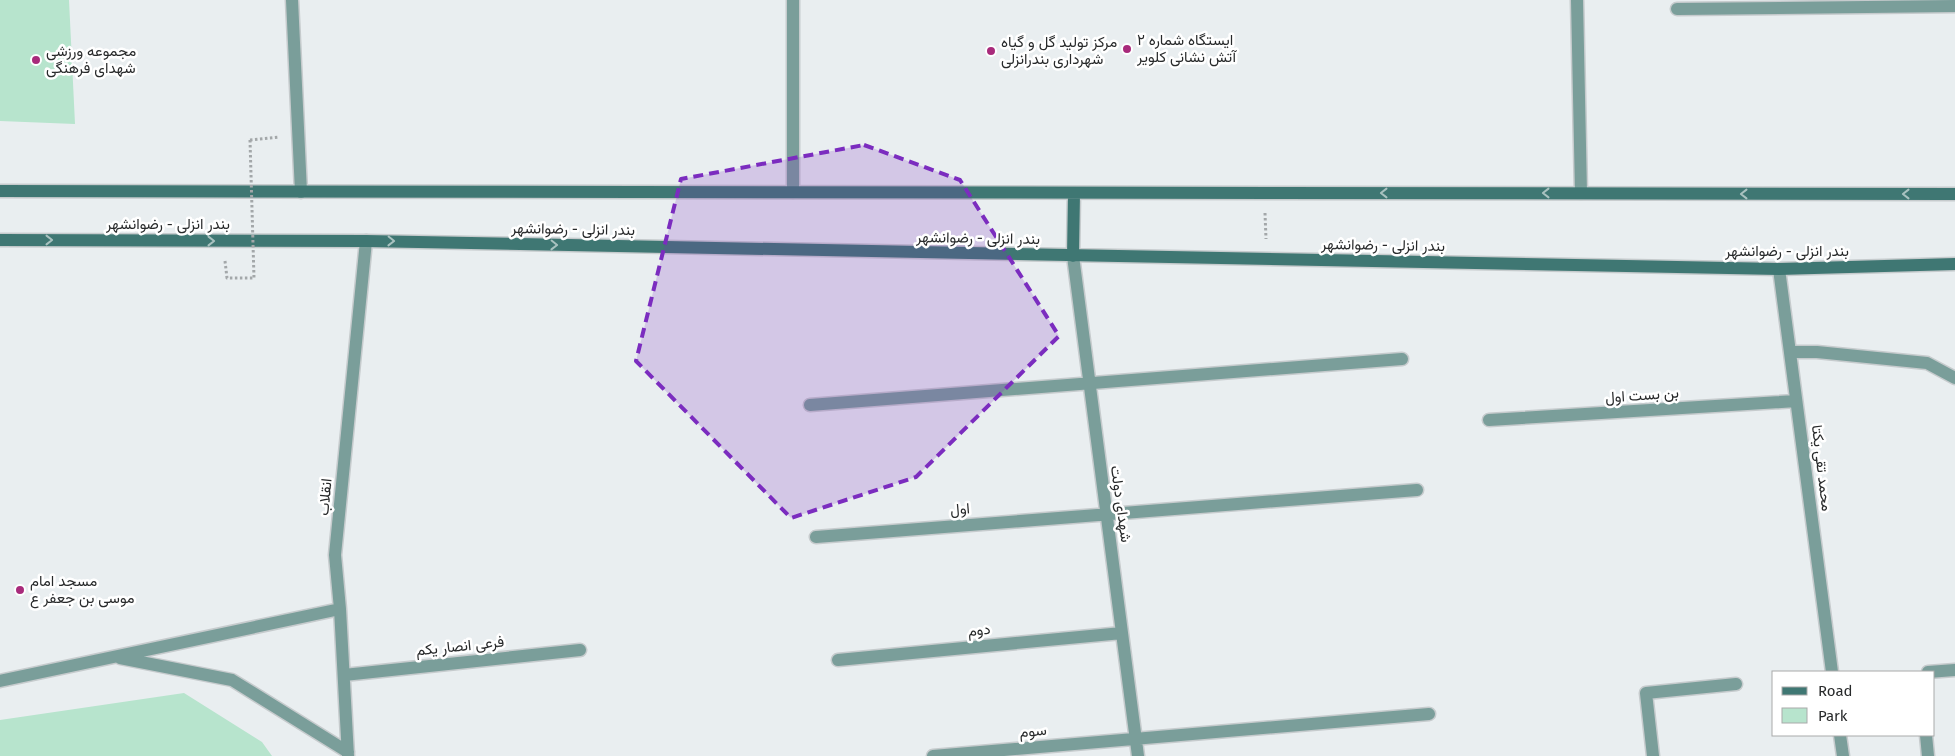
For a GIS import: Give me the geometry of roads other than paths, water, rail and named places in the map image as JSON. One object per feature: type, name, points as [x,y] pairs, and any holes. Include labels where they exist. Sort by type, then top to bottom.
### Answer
[{"type":"main road","points":[[0,191],[1955,194]]},
{"type":"main road","points":[[1072,256],[1074,193]]},
{"type":"main road","name":"بندر انزلی - رضوانشهر","points":[[0,240],[366,241],[1779,269],[1955,264]]},
{"type":"street","points":[[292,0],[301,192]]},
{"type":"street","points":[[793,0],[793,192]]},
{"type":"street","points":[[1577,0],[1580,193]]},
{"type":"street","points":[[1677,9],[1955,6]]},
{"type":"street","name":"انقلاب","points":[[348,754],[336,555],[366,241]]},
{"type":"street","name":"شهدای دولت","points":[[1072,256],[1138,756]]},
{"type":"street","name":"محمد تقی یکتا","points":[[1779,269],[1832,671]]},
{"type":"street","points":[[1790,352],[1817,352],[1927,363],[1955,378]]},
{"type":"street","points":[[810,405],[1402,359]]},
{"type":"street","name":"بن بست اول","points":[[1490,420],[1796,401]]},
{"type":"street","name":"اول","points":[[816,537],[1417,490]]},
{"type":"street","points":[[0,681],[340,609]]},
{"type":"street","name":"دوم","points":[[838,660],[1122,633]]},
{"type":"street","name":"فرعی انصار یکم","points":[[344,675],[580,650]]},
{"type":"street","points":[[115,656],[232,680],[348,754]]},
{"type":"street","points":[[1935,671],[1955,670]]},
{"type":"street","points":[[1653,756],[1646,693],[1736,684]]},
{"type":"street","name":"سوم","points":[[932,756],[1429,714]]},
{"type":"street","points":[[1840,736],[1843,756]]},
{"type":"street","points":[[1926,736],[1928,756]]},
{"type":"place","name":"ایستگاه شماره ۲ آتش نشانی کلویر","points":[[1127,49]]},
{"type":"place","name":"مرکز تولید گل و گیاه شهرداری بندرانزلی","points":[[991,51]]},
{"type":"place","name":"مجموعه ورزشی شهدای فرهنگی","points":[[36,60]]},
{"type":"place","name":"مسجد امام موسی بن جعفر ع","points":[[20,590]]}]
